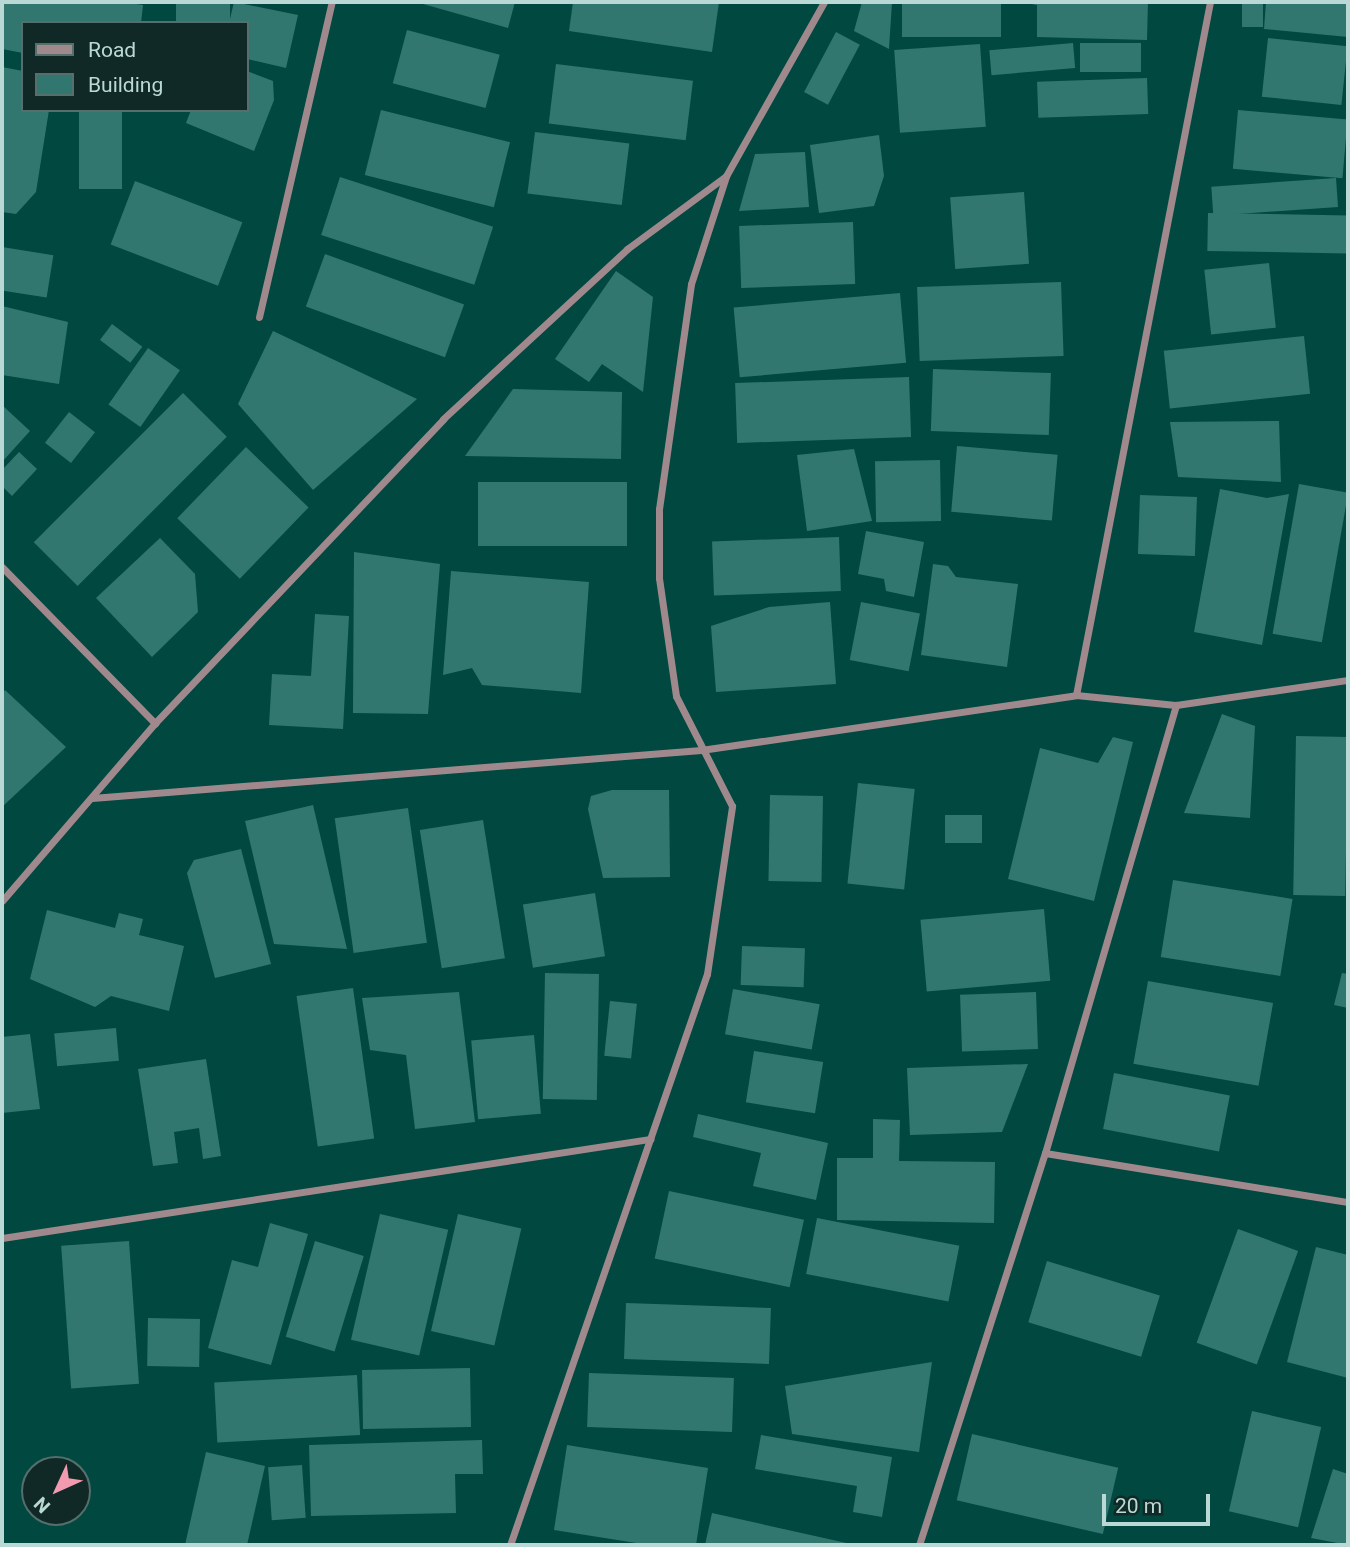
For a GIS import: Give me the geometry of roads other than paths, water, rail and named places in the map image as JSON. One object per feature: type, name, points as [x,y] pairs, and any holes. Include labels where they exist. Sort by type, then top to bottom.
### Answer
[{"type":"street","points":[[259,317],[332,2]]},
{"type":"street","points":[[510,1545],[707,974],[732,806],[701,750],[676,696],[659,578],[659,509],[691,284],[726,176],[824,2]]},
{"type":"street","points":[[1076,695],[1210,2]]},
{"type":"street","points":[[2,901],[155,723],[443,419],[627,249],[726,176]]},
{"type":"street","points":[[2,568],[155,723]]},
{"type":"street","points":[[92,798],[701,750],[1076,695],[1175,705],[1348,680]]},
{"type":"street","points":[[919,1545],[1045,1153],[1175,705]]},
{"type":"street","points":[[2,1238],[650,1139]]},
{"type":"street","points":[[1045,1153],[1348,1202]]}]
